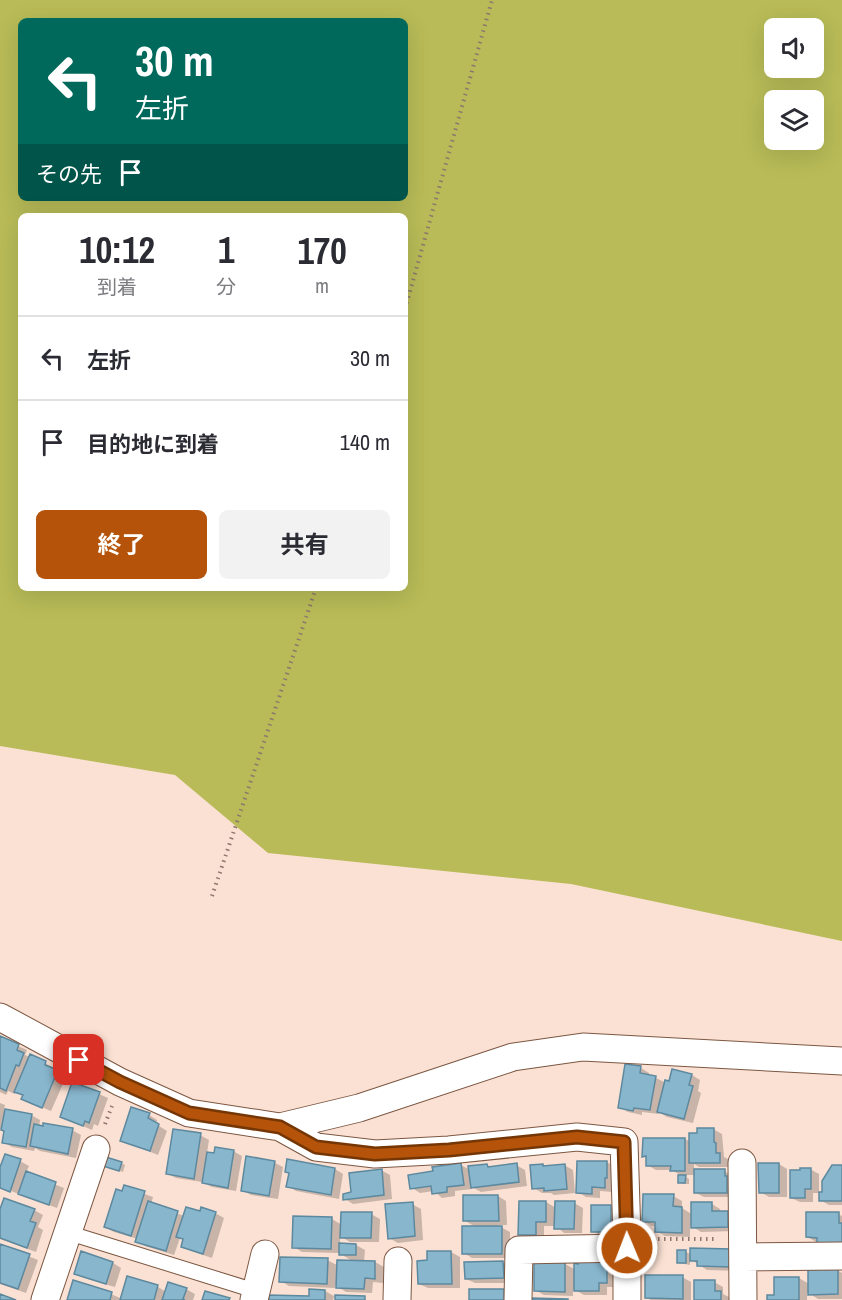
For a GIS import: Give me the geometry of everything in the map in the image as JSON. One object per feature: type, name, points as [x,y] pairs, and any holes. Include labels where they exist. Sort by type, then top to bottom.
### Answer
[{"type":"street","points":[[0,1017],[120,1082],[189,1113],[280,1127],[316,1147],[375,1154],[449,1150],[577,1137],[624,1142],[627,1300]]},
{"type":"street","points":[[280,1127],[358,1108],[513,1057],[583,1047],[842,1060]]},
{"type":"street","points":[[45,1300],[96,1149]]},
{"type":"street","points":[[742,1163],[743,1300]]},
{"type":"street","points":[[518,1300],[519,1250],[627,1243]]},
{"type":"street","points":[[743,1248],[842,1256]]},
{"type":"street","points":[[255,1296],[265,1254]]},
{"type":"street","points":[[397,1300],[398,1262]]},
{"type":"lane","points":[[69,1233],[255,1296]]},
{"type":"path","points":[[408,298],[492,0]]},
{"type":"path","points":[[212,896],[315,591]]},
{"type":"path","points":[[627,1243],[743,1248]]},
{"type":"shaded area","points":[[0,0],[842,0],[842,941],[571,884],[268,853],[175,775],[0,746]]},
{"type":"building","points":[[0,1036],[19,1044],[17,1050],[24,1053],[19,1066],[16,1065],[6,1091],[0,1088]]},
{"type":"building","points":[[30,1054],[46,1061],[45,1065],[58,1070],[42,1108],[21,1099],[23,1095],[14,1092]]},
{"type":"building","points":[[625,1064],[641,1066],[640,1073],[656,1076],[650,1110],[634,1108],[633,1111],[618,1108]]},
{"type":"building","points":[[672,1069],[692,1074],[689,1085],[693,1086],[684,1119],[657,1112],[665,1080],[669,1081]]},
{"type":"building","points":[[72,1082],[100,1092],[89,1123],[85,1121],[83,1126],[60,1117]]},
{"type":"building","points":[[131,1107],[150,1113],[148,1118],[159,1124],[150,1151],[120,1141]]},
{"type":"building","points":[[5,1109],[32,1114],[26,1147],[2,1143],[4,1131],[1,1130]]},
{"type":"building","points":[[43,1123],[73,1128],[68,1154],[30,1146],[34,1124],[43,1126]]},
{"type":"building","points":[[697,1128],[714,1128],[714,1142],[716,1153],[720,1153],[720,1163],[689,1163],[689,1133],[697,1133]]},
{"type":"building","points":[[173,1129],[201,1133],[194,1179],[166,1174]]},
{"type":"building","points":[[643,1138],[685,1138],[685,1171],[670,1171],[671,1166],[646,1166],[646,1156],[642,1157]]},
{"type":"building","points":[[215,1147],[234,1150],[228,1188],[202,1183],[207,1152],[214,1153]]},
{"type":"building","points":[[5,1154],[21,1159],[10,1192],[0,1188],[0,1167]]},
{"type":"building","points":[[246,1156],[275,1161],[269,1196],[241,1191]]},
{"type":"building","points":[[106,1157],[122,1162],[119,1171],[103,1166]]},
{"type":"building","points":[[287,1159],[335,1168],[331,1195],[286,1187],[289,1173],[285,1172]]},
{"type":"building","points":[[577,1161],[607,1161],[605,1188],[592,1187],[592,1194],[576,1193]]},
{"type":"building","points":[[461,1163],[464,1185],[447,1187],[447,1192],[432,1194],[431,1186],[410,1189],[408,1175],[433,1171],[432,1167]]},
{"type":"building","points":[[517,1163],[519,1182],[471,1188],[468,1166],[487,1164],[488,1167]]},
{"type":"building","points":[[758,1163],[779,1163],[779,1193],[759,1193]]},
{"type":"building","points":[[543,1164],[543,1166],[565,1164],[567,1189],[544,1191],[544,1188],[532,1189],[530,1165]]},
{"type":"building","points":[[832,1165],[842,1165],[842,1201],[819,1201],[822,1181]]},
{"type":"building","points":[[800,1168],[811,1168],[811,1189],[805,1189],[805,1198],[790,1198],[790,1170],[800,1170]]},
{"type":"building","points":[[382,1169],[384,1195],[343,1200],[343,1194],[351,1192],[349,1173]]},
{"type":"building","points":[[694,1169],[725,1169],[727,1193],[694,1193]]},
{"type":"building","points":[[26,1171],[56,1182],[49,1205],[18,1194]]},
{"type":"building","points":[[678,1175],[686,1175],[685,1183],[678,1183]]},
{"type":"building","points":[[124,1185],[145,1191],[131,1236],[104,1227],[116,1189],[122,1191]]},
{"type":"building","points":[[643,1194],[674,1194],[673,1206],[682,1207],[682,1233],[655,1232],[655,1222],[642,1222]]},
{"type":"building","points":[[463,1195],[498,1195],[499,1221],[463,1221]]},
{"type":"building","points":[[4,1198],[35,1209],[30,1221],[36,1223],[27,1248],[0,1238],[0,1209]]},
{"type":"building","points":[[148,1201],[178,1211],[166,1251],[135,1242]]},
{"type":"building","points":[[519,1201],[546,1201],[546,1222],[536,1222],[536,1235],[518,1235]]},
{"type":"building","points":[[555,1201],[575,1201],[574,1229],[554,1229]]},
{"type":"building","points":[[413,1202],[415,1236],[388,1239],[385,1204]]},
{"type":"building","points":[[691,1202],[712,1202],[712,1211],[728,1211],[728,1227],[691,1228]]},
{"type":"building","points":[[591,1205],[611,1205],[611,1232],[591,1232]]},
{"type":"building","points":[[186,1207],[200,1211],[201,1207],[216,1212],[203,1254],[181,1247],[183,1239],[176,1237]]},
{"type":"building","points":[[341,1212],[372,1212],[371,1238],[340,1238]]},
{"type":"building","points":[[806,1212],[839,1212],[839,1223],[842,1223],[842,1243],[817,1243],[817,1238],[806,1237]]},
{"type":"building","points":[[293,1216],[332,1217],[331,1249],[292,1248]]},
{"type":"building","points":[[462,1226],[502,1226],[502,1254],[462,1254]]},
{"type":"building","points":[[339,1243],[356,1244],[356,1255],[339,1255]]},
{"type":"building","points":[[0,1244],[30,1254],[18,1289],[0,1283]]},
{"type":"building","points":[[690,1248],[732,1249],[731,1267],[697,1266],[697,1261],[690,1261]]},
{"type":"building","points":[[677,1250],[686,1250],[686,1263],[677,1263]]},
{"type":"building","points":[[81,1251],[113,1262],[106,1284],[74,1274]]},
{"type":"building","points":[[427,1251],[451,1251],[452,1284],[418,1284],[417,1261],[427,1260]]},
{"type":"building","points":[[280,1257],[328,1258],[327,1284],[279,1282]]},
{"type":"building","points":[[578,1259],[607,1259],[607,1283],[599,1283],[599,1291],[574,1291],[574,1263],[578,1264]]},
{"type":"building","points":[[337,1260],[375,1261],[375,1279],[365,1278],[364,1289],[336,1288]]},
{"type":"building","points":[[503,1261],[504,1278],[465,1279],[464,1262]]},
{"type":"building","points":[[534,1261],[565,1262],[565,1292],[534,1291]]},
{"type":"building","points":[[808,1269],[838,1269],[838,1294],[808,1295]]},
{"type":"building","points":[[645,1275],[683,1275],[683,1299],[645,1298]]},
{"type":"building","points":[[127,1276],[158,1285],[154,1300],[120,1300]]},
{"type":"building","points":[[774,1277],[799,1277],[799,1300],[767,1300],[767,1295],[774,1295]]},
{"type":"building","points":[[73,1280],[112,1292],[110,1300],[67,1300]]},
{"type":"building","points":[[694,1280],[715,1280],[715,1291],[721,1291],[721,1300],[694,1300]]},
{"type":"building","points":[[168,1282],[187,1288],[183,1299],[185,1300],[162,1300]]},
{"type":"building","points":[[309,1289],[325,1290],[325,1300],[269,1300],[269,1295],[309,1296]]},
{"type":"building","points":[[469,1289],[504,1289],[504,1300],[469,1300]]},
{"type":"building","points":[[205,1291],[230,1298],[229,1300],[202,1300]]},
{"type":"building","points":[[0,1294],[16,1300],[0,1300]]},
{"type":"building","points":[[335,1295],[365,1296],[365,1300],[335,1300]]},
{"type":"building","points":[[530,1298],[568,1299],[568,1300],[530,1300]]},
{"type":"route","points":[[79,1060],[120,1082],[189,1113],[280,1127],[316,1147],[375,1154],[449,1150],[577,1137],[624,1142],[627,1248]]}]
